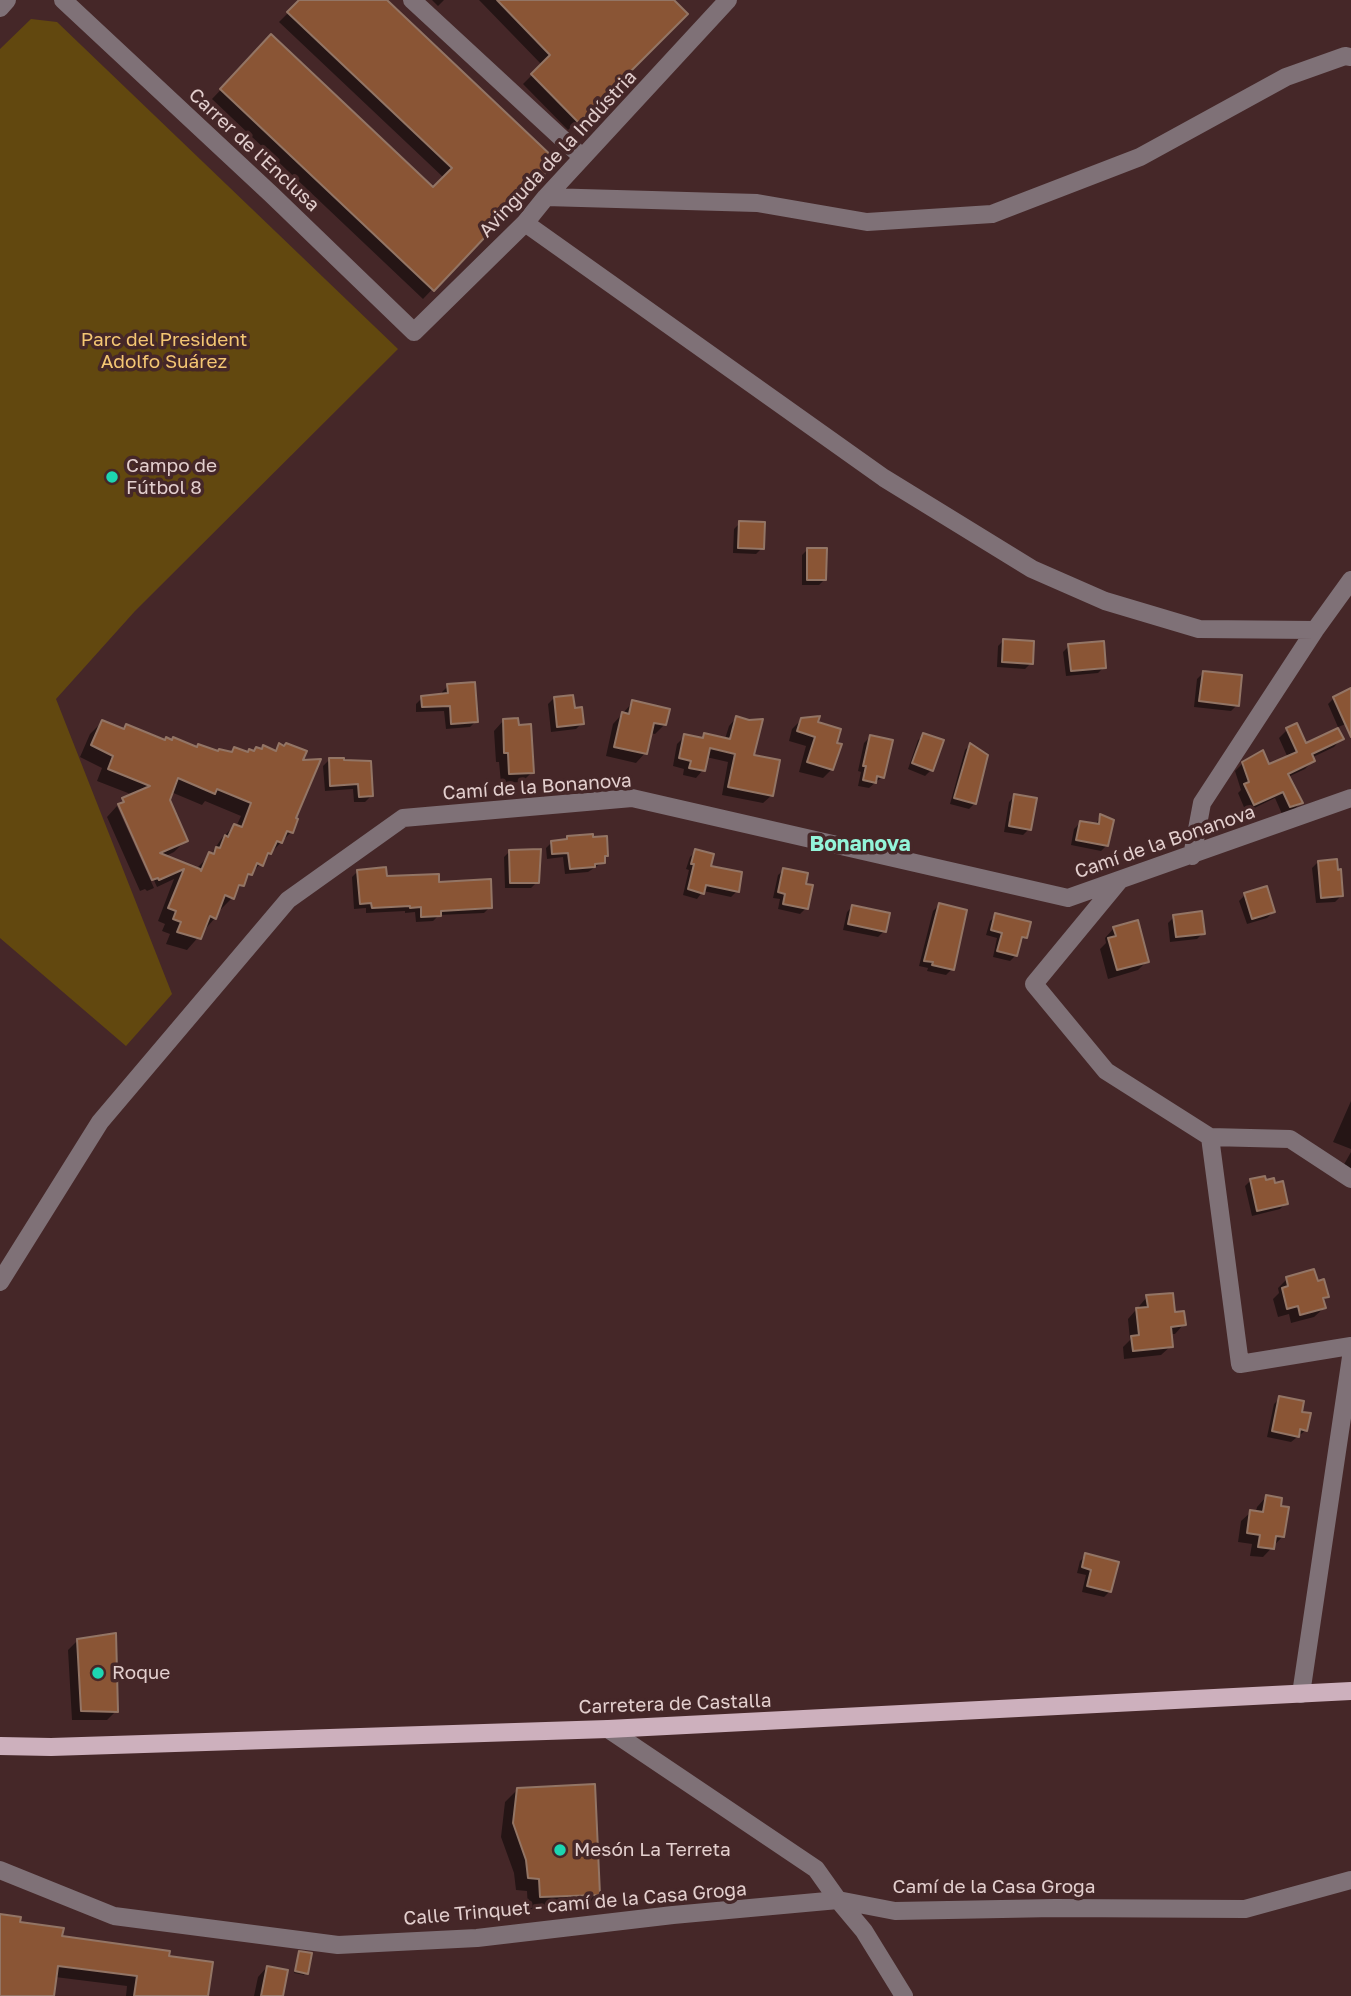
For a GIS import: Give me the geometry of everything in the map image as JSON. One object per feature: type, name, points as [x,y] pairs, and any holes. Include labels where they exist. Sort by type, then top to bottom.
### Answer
[{"type":"main road","name":"Carretera de Castalla","points":[[0,1746],[51,1747],[608,1729],[1351,1691]]},
{"type":"street","points":[[0,8],[8,0]]},
{"type":"street","name":"Carrer de l'Enclusa","points":[[63,0],[414,332]]},
{"type":"street","points":[[412,0],[583,157]]},
{"type":"street","name":"Avinguda de la Indústria","points":[[414,332],[525,223],[728,0]]},
{"type":"street","points":[[546,197],[757,203],[867,222],[992,214],[1140,157],[1286,77],[1345,56],[1351,57]]},
{"type":"street","points":[[525,223],[884,478],[1032,569],[1105,601],[1199,629],[1315,630]]},
{"type":"street","points":[[1192,856],[1202,803],[1315,630],[1351,580]]},
{"type":"street","name":"Camí de la Bonanova","points":[[0,1282],[100,1122],[288,900],[403,818],[632,798],[1068,898],[1351,798]]},
{"type":"street","points":[[1121,878],[1034,984],[1106,1071],[1210,1138],[1290,1139],[1351,1179]]},
{"type":"street","points":[[1210,1138],[1240,1364],[1351,1346]]},
{"type":"street","points":[[1301,1694],[1351,1357]]},
{"type":"street","points":[[608,1729],[816,1869],[864,1931],[904,1996]]},
{"type":"street","name":"Calle Trinquet - camí de la Casa Groga","points":[[0,1870],[114,1916],[338,1945],[477,1938],[673,1915],[838,1900]]},
{"type":"street","name":"Camí de la Casa Groga","points":[[838,1900],[895,1911],[1245,1909],[1351,1880]]},
{"type":"green space","name":"Parc del President Adolfo Suárez","points":[[31,19],[57,22],[398,349],[135,611],[56,699],[172,994],[126,1046],[0,938],[0,49]]},
{"type":"building","points":[[299,0],[387,0],[557,161],[434,291],[220,89],[271,34],[433,187],[452,168],[287,12]]},
{"type":"building","points":[[497,0],[674,0],[688,14],[579,123],[531,74],[550,55]]},
{"type":"building","points":[[739,521],[765,522],[764,549],[738,548]]},
{"type":"building","points":[[807,548],[827,548],[826,580],[807,580]]},
{"type":"building","points":[[1003,639],[1034,641],[1033,664],[1002,662]]},
{"type":"building","points":[[1104,641],[1106,668],[1071,671],[1068,644]]},
{"type":"building","points":[[1203,671],[1242,675],[1239,706],[1199,701]]},
{"type":"building","points":[[475,682],[478,722],[451,724],[450,706],[422,707],[421,696],[448,693],[447,684]]},
{"type":"building","points":[[1351,688],[1351,737],[1333,697]]},
{"type":"building","points":[[573,695],[575,708],[582,707],[584,724],[557,727],[554,697]]},
{"type":"building","points":[[632,700],[670,709],[666,725],[654,723],[647,754],[614,747],[622,712],[629,714]]},
{"type":"building","points":[[736,716],[749,720],[763,719],[754,755],[780,760],[773,796],[728,787],[735,754],[710,748],[705,771],[689,768],[691,761],[679,758],[684,734],[703,738],[704,733],[730,739]]},
{"type":"building","points":[[820,716],[818,722],[841,729],[837,743],[842,744],[833,770],[807,762],[815,737],[797,731],[801,718]]},
{"type":"building","points":[[518,718],[519,725],[531,724],[534,773],[509,774],[508,753],[504,753],[503,719]]},
{"type":"building","points":[[102,720],[124,729],[126,724],[165,740],[166,737],[172,740],[173,737],[197,747],[198,744],[218,751],[232,752],[234,747],[248,752],[249,749],[254,751],[256,747],[262,749],[263,745],[276,751],[279,743],[284,746],[286,743],[307,751],[303,760],[321,759],[296,818],[298,819],[293,833],[287,831],[282,843],[277,841],[263,866],[257,863],[252,875],[248,874],[244,886],[239,885],[234,899],[225,895],[216,919],[210,916],[201,939],[177,932],[181,922],[173,919],[176,911],[168,908],[184,869],[159,880],[152,880],[118,804],[124,802],[122,798],[150,786],[108,769],[113,756],[91,745]],"holes":[[[178,778],[215,794],[217,789],[251,803],[242,827],[234,824],[228,837],[225,835],[220,848],[216,847],[214,854],[209,852],[201,871],[160,853],[188,841],[170,800]]]},
{"type":"building","points":[[1297,723],[1306,743],[1338,728],[1344,739],[1312,754],[1315,761],[1288,774],[1303,803],[1290,807],[1283,792],[1254,805],[1244,784],[1249,782],[1242,762],[1263,750],[1269,764],[1297,752],[1286,728]]},
{"type":"building","points":[[923,733],[944,740],[933,771],[912,763]]},
{"type":"building","points":[[870,735],[893,740],[884,778],[877,776],[876,783],[863,780],[866,766],[863,766]]},
{"type":"building","points":[[970,743],[988,755],[976,804],[954,798]]},
{"type":"building","points":[[329,758],[371,761],[373,796],[359,797],[358,784],[330,786]]},
{"type":"building","points":[[1014,794],[1037,798],[1031,830],[1009,826]]},
{"type":"building","points":[[1100,814],[1114,820],[1108,846],[1076,840],[1080,821],[1099,824]]},
{"type":"building","points":[[593,834],[593,837],[607,836],[608,856],[605,856],[605,863],[595,864],[595,867],[570,869],[568,853],[552,854],[551,841],[567,839],[567,836]]},
{"type":"building","points":[[541,849],[539,883],[510,883],[509,850]]},
{"type":"building","points":[[695,849],[714,854],[711,866],[742,872],[739,892],[706,885],[704,894],[688,889]]},
{"type":"building","points":[[1337,859],[1338,870],[1341,869],[1343,896],[1321,898],[1318,861]]},
{"type":"building","points":[[386,867],[387,876],[439,874],[439,882],[491,879],[492,908],[441,911],[441,916],[421,917],[421,907],[372,908],[371,903],[360,904],[357,870]]},
{"type":"building","points":[[783,868],[808,873],[806,884],[813,885],[808,909],[783,904],[785,894],[778,892]]},
{"type":"building","points":[[1267,886],[1275,912],[1252,919],[1244,893]]},
{"type":"building","points":[[939,903],[967,910],[954,970],[924,961]]},
{"type":"building","points":[[852,905],[890,913],[886,932],[848,924]]},
{"type":"building","points":[[1202,911],[1205,934],[1176,937],[1173,915]]},
{"type":"building","points":[[995,913],[1031,922],[1027,938],[1022,937],[1017,956],[997,951],[1002,933],[991,930]]},
{"type":"building","points":[[1138,920],[1149,962],[1117,970],[1108,938],[1116,936],[1113,927]]},
{"type":"building","points":[[1265,1176],[1266,1180],[1274,1178],[1275,1183],[1283,1181],[1288,1204],[1257,1211],[1250,1179]]},
{"type":"building","points":[[1314,1269],[1318,1281],[1324,1279],[1329,1297],[1323,1298],[1326,1308],[1300,1315],[1298,1306],[1287,1309],[1282,1288],[1288,1286],[1286,1277]]},
{"type":"building","points":[[1173,1293],[1175,1312],[1184,1311],[1186,1325],[1171,1327],[1173,1347],[1133,1351],[1131,1336],[1139,1335],[1136,1308],[1148,1307],[1146,1295]]},
{"type":"building","points":[[1279,1396],[1304,1401],[1302,1412],[1311,1413],[1307,1431],[1300,1429],[1299,1437],[1272,1431]]},
{"type":"building","points":[[1266,1495],[1282,1498],[1281,1506],[1289,1507],[1284,1537],[1276,1536],[1274,1549],[1258,1547],[1260,1535],[1247,1533],[1250,1510],[1263,1512]]},
{"type":"building","points":[[1085,1553],[1119,1562],[1111,1592],[1087,1586],[1091,1570],[1082,1567]]},
{"type":"building","points":[[116,1633],[118,1712],[81,1711],[77,1639]]},
{"type":"building","name":"Mesón La Terreta","points":[[595,1784],[600,1895],[540,1897],[539,1879],[528,1878],[526,1860],[513,1823],[517,1788]]},
{"type":"building","points":[[0,1914],[21,1917],[20,1922],[64,1928],[62,1936],[170,1951],[169,1956],[213,1962],[208,1996],[134,1996],[137,1976],[58,1966],[54,1996],[0,1996]]},
{"type":"building","points":[[299,1951],[312,1953],[308,1974],[295,1971]]},
{"type":"building","points":[[267,1966],[288,1970],[283,1996],[261,1996]]},
{"type":"place","name":"Campo de Fútbol 8","points":[[112,477]]},
{"type":"place","name":"Roque","points":[[98,1673]]},
{"type":"place","name":"Mesón La Terreta","points":[[560,1850]]},
{"type":"district","name":"Bonanova","points":[[860,844]]}]
